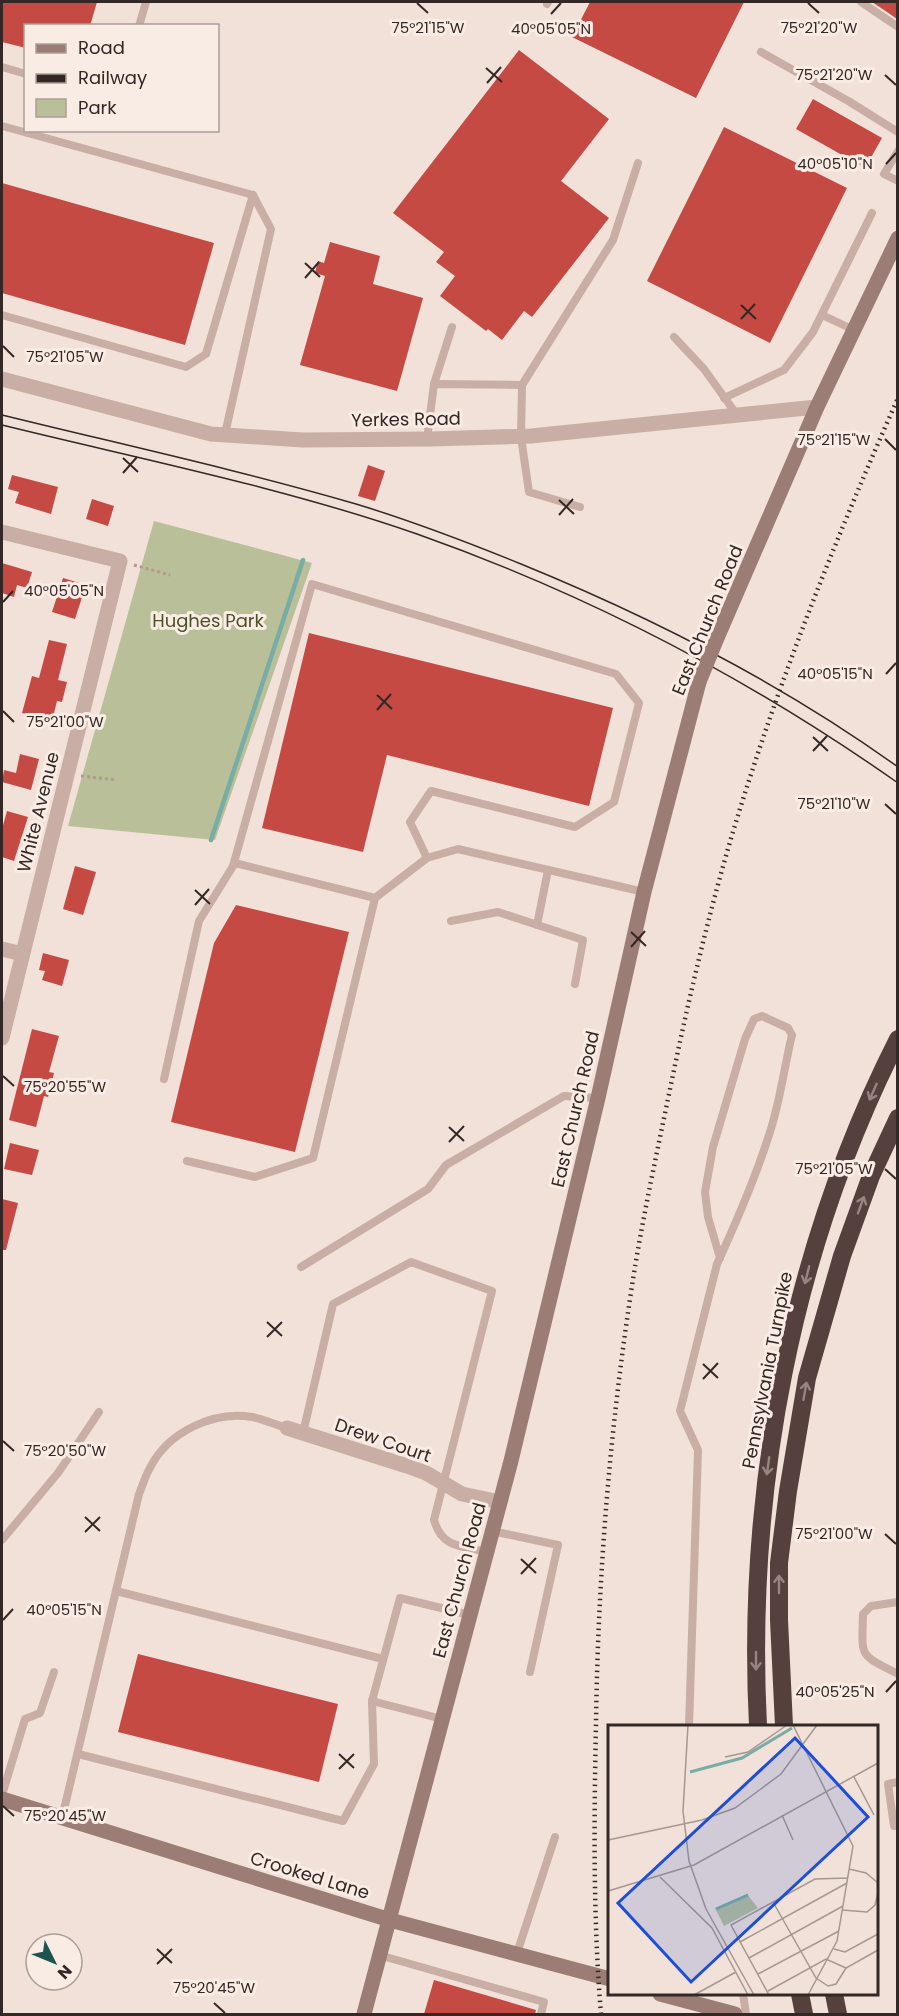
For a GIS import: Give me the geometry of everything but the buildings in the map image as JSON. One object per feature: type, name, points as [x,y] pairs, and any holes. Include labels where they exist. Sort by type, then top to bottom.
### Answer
[{"type":"highway","name":"Pennsylvania Turnpike","points":[[758,1725],[756,1661],[761,1530],[768,1465],[782,1383],[813,1250],[860,1120],[897,1039]]},
{"type":"highway","points":[[784,1725],[779,1563],[788,1491],[807,1378],[842,1256],[871,1176],[897,1118]]},
{"type":"highway","points":[[834,1995],[838,2014]]},
{"type":"street","name":"East Church Road","points":[[367,2013],[379,1955],[500,1502],[598,1098],[644,892],[699,682],[817,407],[897,238]]},
{"type":"street","name":"Yerkes Road","points":[[2,380],[211,434],[302,440],[521,436],[817,407]]},
{"type":"street","points":[[2,532],[120,561]]},
{"type":"street","name":"White Avenue","points":[[2,1038],[120,561]]},
{"type":"street","points":[[2,949],[22,954]]},
{"type":"street","name":"Drew Court","points":[[287,1428],[426,1473],[462,1494],[500,1502]]},
{"type":"street","name":"Crooked Lane","points":[[2,1799],[390,1920],[608,1979]]},
{"type":"street","points":[[663,1995],[710,2011],[735,2014]]},
{"type":"lane","points":[[140,24],[146,2]]},
{"type":"lane","points":[[861,2],[897,27]]},
{"type":"lane","points":[[761,52],[850,102],[897,132]]},
{"type":"lane","points":[[2,67],[24,73]]},
{"type":"lane","points":[[2,126],[253,195],[271,229],[225,434]]},
{"type":"lane","points":[[897,151],[885,174],[897,181]]},
{"type":"lane","points":[[580,507],[529,492],[521,436],[522,385],[613,240],[638,163]]},
{"type":"lane","points":[[2,315],[186,368],[206,354],[253,195]]},
{"type":"lane","points":[[724,398],[784,370],[813,332],[872,213]]},
{"type":"lane","points":[[822,315],[854,330]]},
{"type":"lane","points":[[427,439],[434,384],[452,327]]},
{"type":"lane","points":[[674,337],[704,369],[737,415]]},
{"type":"lane","points":[[434,384],[522,385]]},
{"type":"lane","points":[[164,1079],[199,921],[233,866],[312,584],[616,674],[639,703],[614,802],[575,827],[431,791],[410,822],[427,858]]},
{"type":"lane","points":[[187,1161],[255,1177],[313,1158],[375,898],[427,858],[458,849],[644,892]]},
{"type":"lane","points":[[233,866],[235,863],[375,898]]},
{"type":"lane","points":[[537,925],[548,870]]},
{"type":"lane","points":[[451,921],[498,912],[583,940],[575,984]]},
{"type":"lane","points":[[689,1725],[698,1450],[680,1411],[720,1258],[770,1134],[792,1035],[789,1028],[762,1016],[754,1019],[745,1039],[713,1147],[705,1192],[708,1217],[720,1258]]},
{"type":"lane","points":[[301,1267],[428,1189],[446,1165],[564,1096],[598,1098]]},
{"type":"lane","points":[[303,1433],[333,1304],[411,1262],[492,1291],[434,1520],[438,1533],[443,1539],[487,1552]]},
{"type":"lane","points":[[2,1539],[58,1473],[99,1412]]},
{"type":"lane","points":[[62,1818],[139,1494],[150,1466],[169,1443],[193,1426],[221,1417],[251,1416],[287,1428]]},
{"type":"lane","points":[[492,1531],[558,1545],[530,1672]]},
{"type":"lane","points":[[116,1592],[383,1659]]},
{"type":"lane","points":[[78,1754],[343,1821],[374,1764],[372,1701],[400,1598],[470,1615]]},
{"type":"lane","points":[[897,1602],[871,1606],[863,1614],[862,1649],[867,1658],[897,1674]]},
{"type":"lane","points":[[2,1795],[25,1719],[40,1713],[54,1672]]},
{"type":"lane","points":[[372,1701],[442,1719]]},
{"type":"lane","points":[[897,1782],[888,1784],[894,1826],[897,1825]]},
{"type":"lane","points":[[517,1953],[555,1837]]},
{"type":"lane","points":[[379,1955],[544,2002],[541,2014]]},
{"type":"lane","points":[[743,1995],[746,2014]]},
{"type":"path","points":[[120,561],[170,575]]},
{"type":"path","points":[[67,774],[117,780]]},
{"type":"green space","name":"Hughes Park","points":[[154,521],[312,563],[215,840],[68,826]]},
{"type":"waterway","points":[[211,840],[303,560]]},
{"type":"tram line","points":[[2,415],[356,504],[480,548],[619,607],[715,655],[809,708],[898,767]]},
{"type":"tram line","points":[[2,425],[315,502],[417,534],[480,558],[605,612],[726,674],[842,745],[898,783]]},
{"type":"railway","points":[[601,2014],[595,1869],[599,1617],[616,1404],[643,1222],[690,996],[714,899],[749,779],[808,614],[898,398]]}]
